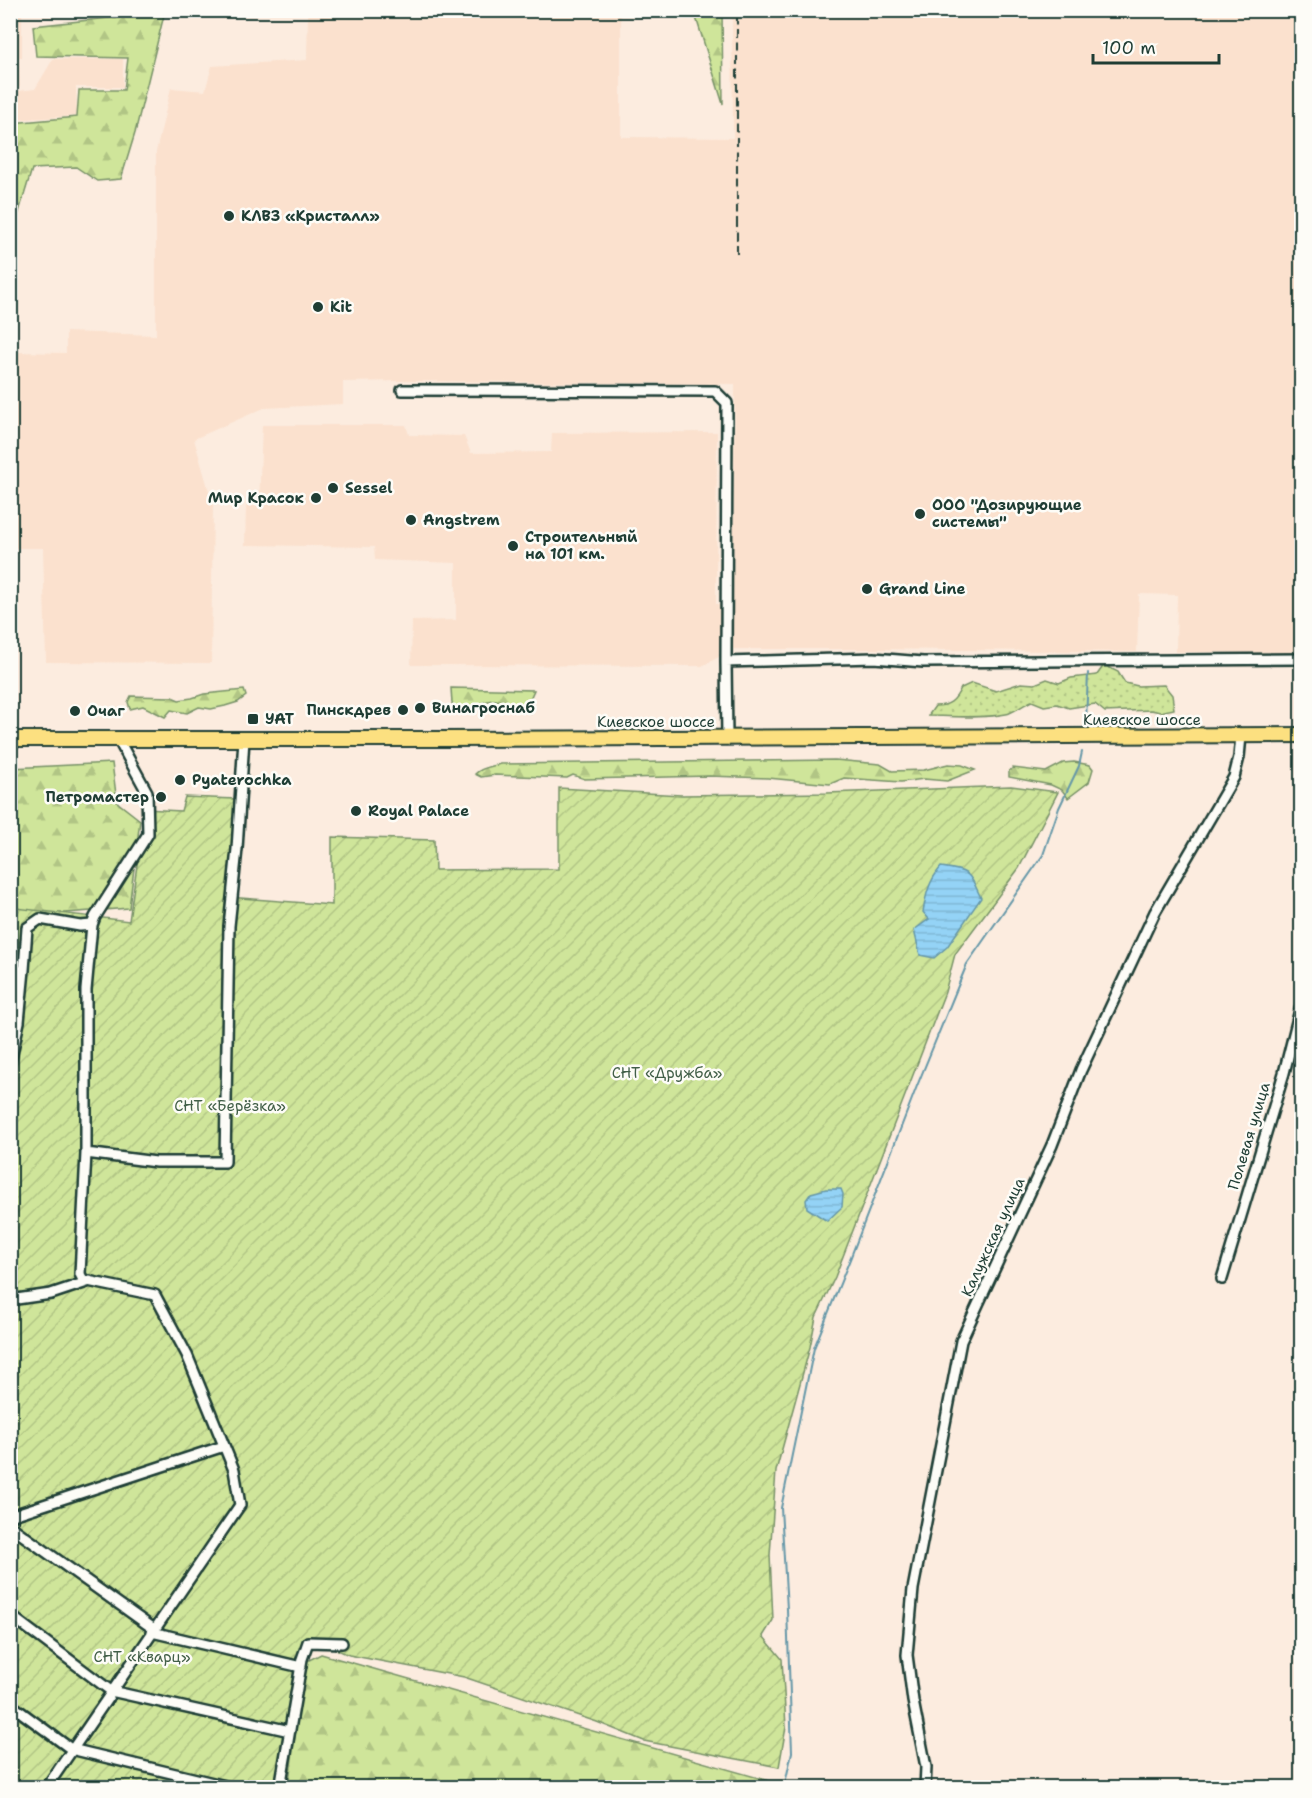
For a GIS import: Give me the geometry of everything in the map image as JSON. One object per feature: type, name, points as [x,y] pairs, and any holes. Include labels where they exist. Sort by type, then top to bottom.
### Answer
[{"type":"highway","name":"Киевское шоссе","points":[[10,739],[1302,735]]},
{"type":"street","points":[[402,390],[715,391],[728,403],[727,738]]},
{"type":"street","points":[[726,662],[874,658],[923,662],[1302,658]]},
{"type":"street","name":"Калужская улица","points":[[925,1788],[926,1767],[907,1655],[913,1589],[961,1341],[1052,1145],[1081,1070],[1155,912],[1234,777],[1239,757],[1240,736]]},
{"type":"street","points":[[46,1788],[240,1505],[234,1470],[187,1355],[155,1295],[83,1280],[80,1274],[86,1153],[86,990],[92,925],[148,834],[147,792],[118,739]]},
{"type":"street","points":[[86,1153],[156,1162],[225,1162],[229,926],[237,849],[244,739]]},
{"type":"street","points":[[10,1063],[19,1022],[27,928],[40,919],[80,926],[92,925]]},
{"type":"street","points":[[10,973],[24,970]]},
{"type":"street","name":"Полевая улица","points":[[1222,1279],[1284,1073],[1302,1002]]},
{"type":"street","points":[[10,1300],[51,1294],[90,1281]]},
{"type":"street","points":[[10,1516],[224,1446]]},
{"type":"street","points":[[10,1526],[153,1630],[301,1666]]},
{"type":"street","points":[[10,1615],[111,1691],[290,1731]]},
{"type":"street","points":[[280,1788],[301,1666],[308,1642],[342,1643]]},
{"type":"street","points":[[10,1704],[71,1749],[234,1788]]},
{"type":"shaded area","points":[[11,10],[22,11],[20,87],[11,87]]},
{"type":"shaded area","points":[[308,11],[621,11],[621,137],[733,138],[732,11],[1301,11],[1301,653],[1176,652],[1177,595],[1139,594],[1137,652],[734,649],[702,666],[411,665],[412,621],[456,620],[456,563],[375,560],[374,547],[245,545],[246,506],[259,506],[262,425],[406,425],[409,435],[464,436],[471,453],[551,452],[552,433],[717,432],[716,604],[733,605],[735,384],[402,381],[343,382],[343,404],[264,408],[194,439],[213,505],[211,663],[46,662],[43,548],[11,548],[11,352],[66,353],[66,332],[156,335],[156,152],[171,88],[205,91],[212,66],[307,60]]},
{"type":"shaded area","points":[[53,59],[123,59],[123,87],[76,87],[77,116],[11,120],[11,92],[35,89]]},
{"type":"green space","points":[[130,11],[165,11],[135,133],[121,179],[97,181],[76,167],[32,169],[11,235],[11,123],[77,117],[79,90],[124,90],[128,58],[36,56],[33,26],[127,16]]},
{"type":"green space","points":[[694,11],[722,11],[723,104]]},
{"type":"green space","points":[[1104,665],[1118,672],[1125,683],[1138,686],[1164,685],[1172,695],[1174,709],[1160,712],[1151,710],[1105,712],[1095,704],[1069,708],[1057,704],[1044,706],[1032,701],[1009,713],[996,716],[928,716],[935,706],[951,702],[961,688],[972,683],[996,691],[1021,683],[1035,684],[1047,679],[1059,683],[1071,678],[1097,675]]},
{"type":"green space","points":[[451,688],[534,690],[529,701],[533,707],[530,713],[495,700],[465,710],[454,710]]},
{"type":"green space","points":[[244,690],[246,696],[238,702],[211,709],[199,707],[187,713],[171,710],[165,717],[143,706],[130,709],[128,702],[131,696],[172,697],[179,700],[204,694]]},
{"type":"green space","points":[[835,760],[880,764],[892,771],[924,770],[948,764],[962,765],[975,770],[947,781],[924,779],[901,782],[844,778],[830,784],[768,778],[709,776],[585,779],[573,775],[567,778],[495,775],[481,777],[475,774],[500,764]]},
{"type":"green space","points":[[1074,762],[1090,765],[1093,769],[1089,782],[1068,798],[1062,790],[1051,785],[1009,777],[1009,771],[1013,768],[1046,772],[1063,763]]},
{"type":"green space","points":[[112,763],[117,802],[140,820],[129,908],[15,917],[11,951],[11,768]]},
{"type":"green space","points":[[1011,786],[1058,792],[1019,868],[955,954],[945,992],[835,1277],[816,1317],[776,1471],[770,1555],[773,1620],[763,1636],[782,1659],[786,1727],[779,1767],[644,1741],[597,1722],[464,1677],[349,1655],[313,1639],[304,1659],[285,1787],[11,1788],[10,969],[13,968],[16,908],[129,921],[145,809],[181,811],[185,797],[236,799],[228,897],[332,905],[332,837],[434,840],[435,870],[559,869],[559,788],[681,795],[827,793]]},
{"type":"green space","points":[[321,1654],[776,1783],[774,1788],[288,1788],[305,1662]]},
{"type":"water","points":[[941,867],[967,874],[981,898],[947,947],[934,958],[920,955],[914,930],[929,919],[923,912],[925,899]]},
{"type":"water","points":[[826,1189],[841,1189],[843,1194],[842,1207],[827,1221],[807,1208],[806,1200],[811,1193]]},
{"type":"waterway","points":[[1086,722],[1088,673]]},
{"type":"waterway","points":[[784,1788],[792,1752],[781,1508],[814,1348],[967,964],[1043,855],[1059,808],[1079,766],[1082,752]]},
{"type":"railway","points":[[737,10],[737,254]]},
{"type":"place","name":"КЛВЗ «Кристалл»","points":[[229,216]]},
{"type":"place","name":"Kit","points":[[318,307]]},
{"type":"place","name":"Sessel","points":[[333,488]]},
{"type":"place","name":"Мир Красок","points":[[316,498]]},
{"type":"place","name":"ООО \"Дозирующие системы\"","points":[[920,514]]},
{"type":"place","name":"Angstrem","points":[[411,520]]},
{"type":"place","name":"Строительный на 101 км.","points":[[513,546]]},
{"type":"place","name":"Grand Line","points":[[867,589]]},
{"type":"place","name":"Винагроснаб","points":[[420,708]]},
{"type":"place","name":"Пинскдрев","points":[[403,710]]},
{"type":"place","name":"Очаг","points":[[75,711]]},
{"type":"place","name":"УАТ","points":[[253,719]]},
{"type":"place","name":"Pyaterochka","points":[[180,780]]},
{"type":"place","name":"Петромастер","points":[[161,797]]},
{"type":"place","name":"Royal Palace","points":[[356,811]]},
{"type":"park label","name":"СНТ «Дружба»","points":[[667,1073]]},
{"type":"park label","name":"СНТ «Берёзка»","points":[[230,1106]]},
{"type":"park label","name":"СНТ «Кварц»","points":[[142,1657]]}]
